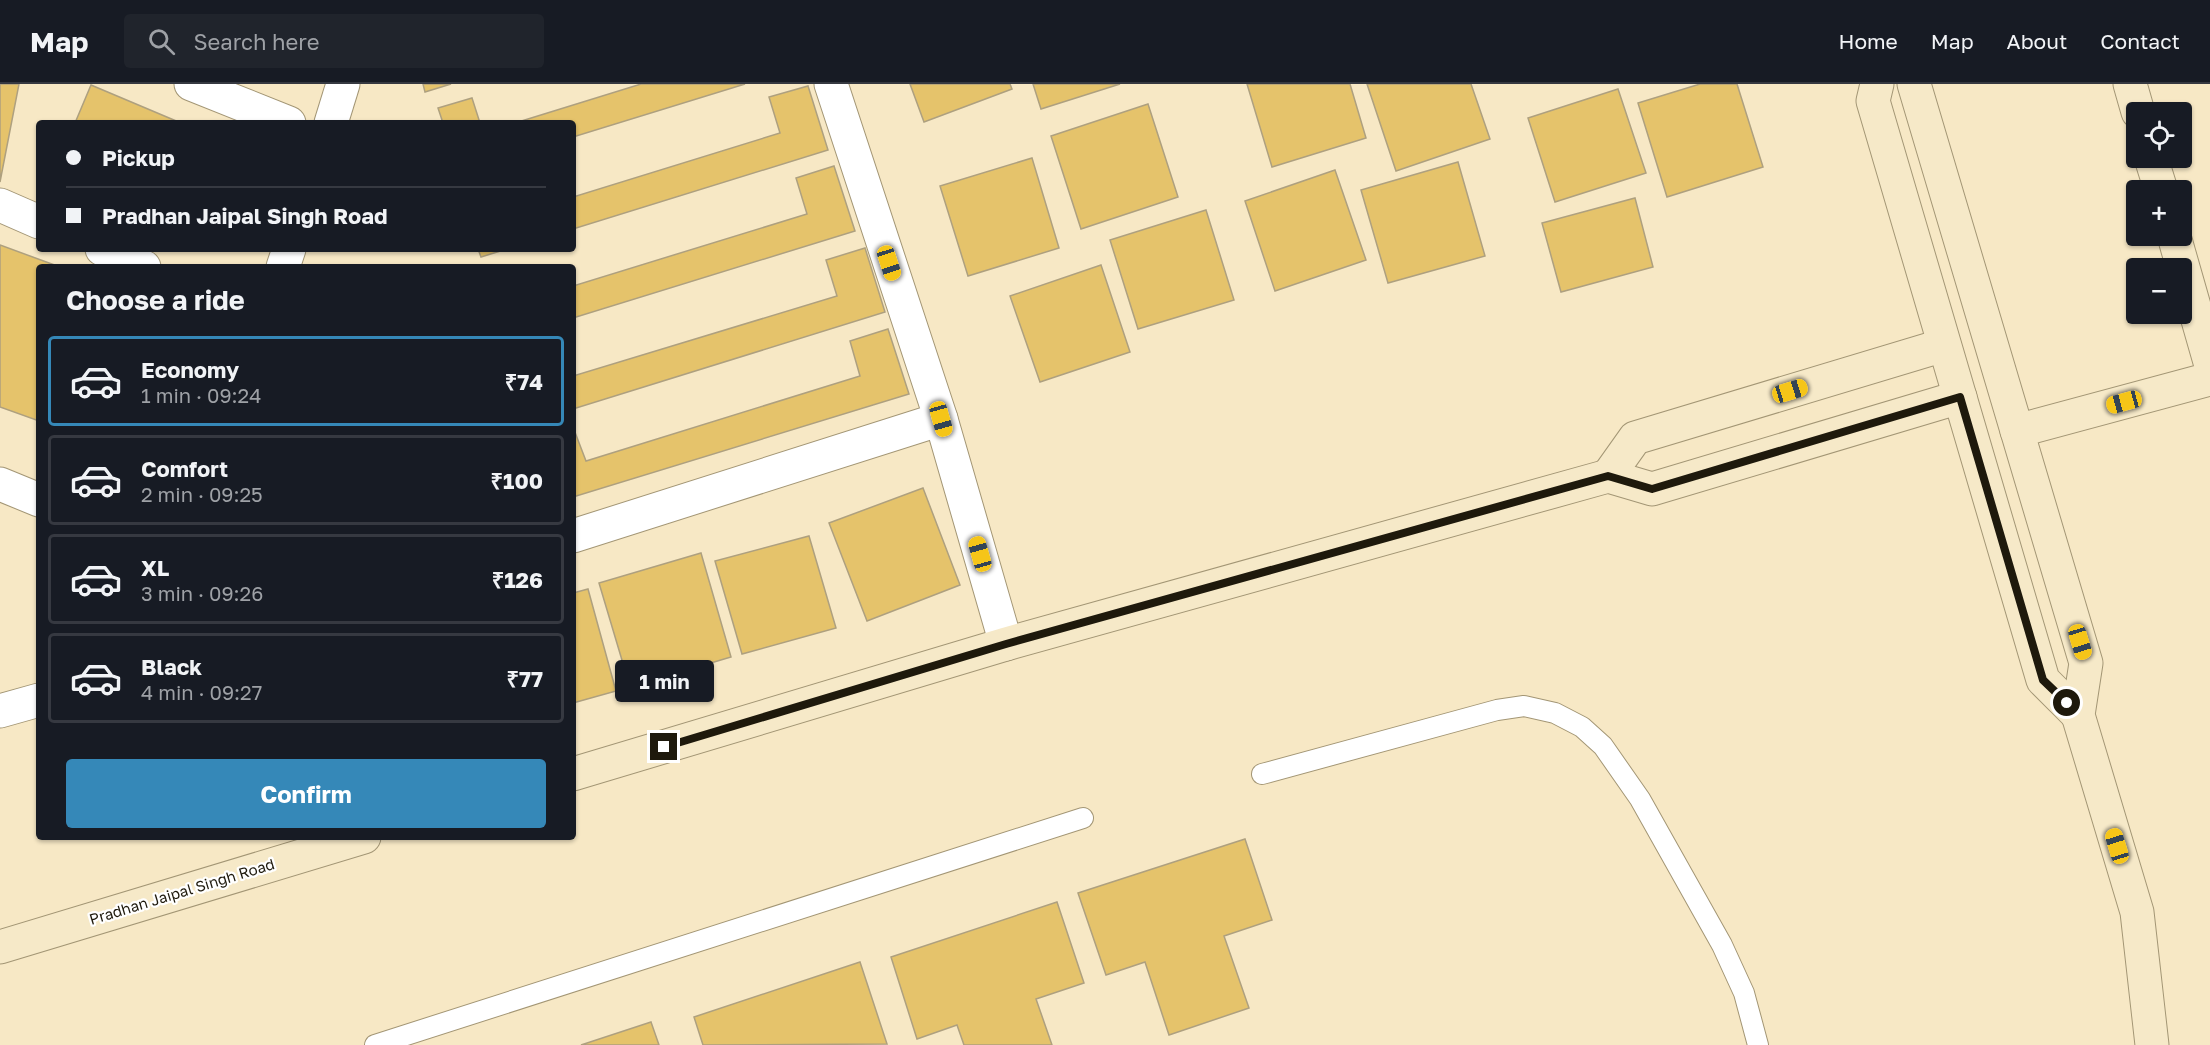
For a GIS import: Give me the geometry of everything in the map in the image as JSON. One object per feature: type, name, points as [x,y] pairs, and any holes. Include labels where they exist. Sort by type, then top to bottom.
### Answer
[{"type":"street","points":[[191,84],[281,120]]},
{"type":"street","points":[[332,120],[344,84]]},
{"type":"street","points":[[831,84],[941,419],[1006,644]]},
{"type":"street","points":[[1877,84],[1873,101],[2043,680],[2078,715]]},
{"type":"street","points":[[1914,84],[2086,663],[2078,715],[2137,912],[2152,1045]]},
{"type":"street","points":[[2130,84],[2135,102]]},
{"type":"street","points":[[0,205],[36,221]]},
{"type":"street","points":[[2177,246],[2210,362]]},
{"type":"street","points":[[109,252],[137,264]]},
{"type":"street","points":[[1608,476],[1635,438],[1944,345]]},
{"type":"street","points":[[2017,430],[2210,379]]},
{"type":"street","points":[[576,773],[1006,644],[1608,476],[1652,489],[1960,397]]},
{"type":"street","points":[[576,535],[941,419]]},
{"type":"street","points":[[0,484],[36,499]]},
{"type":"street","points":[[0,711],[36,701]]},
{"type":"street","name":"Pradhan Jaipal Singh Road","points":[[0,947],[354,840]]},
{"type":"lane","points":[[1262,774],[1497,710],[1524,706],[1555,713],[1582,727],[1604,746],[1640,799],[1722,945],[1744,993],[1758,1045]]},
{"type":"lane","points":[[375,1045],[1083,818]]},
{"type":"building","points":[[0,84],[19,84],[0,182]]},
{"type":"building","points":[[423,84],[451,84],[425,92]]},
{"type":"building","points":[[641,84],[745,84],[576,136],[576,120],[525,120]]},
{"type":"building","points":[[910,84],[1010,84],[1012,89],[924,122]]},
{"type":"building","points":[[1033,84],[1120,84],[1041,109]]},
{"type":"building","points":[[1247,84],[1350,84],[1366,138],[1272,167]]},
{"type":"building","points":[[1367,84],[1471,84],[1490,139],[1396,171]]},
{"type":"building","points":[[1700,84],[1737,84],[1763,167],[1667,197],[1638,103]]},
{"type":"building","points":[[91,85],[174,120],[76,120]]},
{"type":"building","points":[[808,86],[828,150],[576,228],[576,196],[780,133],[769,97]]},
{"type":"building","points":[[1618,89],[1646,173],[1555,202],[1528,118]]},
{"type":"building","points":[[472,98],[479,120],[442,120],[438,108]]},
{"type":"building","points":[[1148,104],[1178,197],[1081,229],[1051,136]]},
{"type":"building","points":[[1032,158],[1059,248],[968,276],[940,186]]},
{"type":"building","points":[[1458,162],[1485,256],[1388,283],[1361,190]]},
{"type":"building","points":[[834,166],[855,231],[576,317],[576,285],[807,214],[796,178]]},
{"type":"building","points":[[1335,170],[1366,260],[1275,291],[1245,201]]},
{"type":"building","points":[[1635,198],[1653,267],[1561,292],[1542,223]]},
{"type":"building","points":[[1206,210],[1234,300],[1138,329],[1110,240]]},
{"type":"building","points":[[0,245],[52,264],[36,264],[36,420],[0,407]]},
{"type":"building","points":[[865,248],[885,312],[576,408],[576,375],[837,296],[826,260]]},
{"type":"building","points":[[479,252],[497,252],[481,257]]},
{"type":"building","points":[[1101,265],[1130,352],[1040,382],[1010,296]]},
{"type":"building","points":[[888,329],[909,394],[576,496],[576,435],[586,461],[860,376],[850,341]]},
{"type":"building","points":[[923,488],[960,585],[867,621],[829,523]]},
{"type":"building","points":[[809,536],[836,628],[742,654],[715,561]]},
{"type":"building","points":[[701,553],[731,657],[630,687],[599,583]]},
{"type":"building","points":[[588,589],[616,691],[576,702],[576,592]]},
{"type":"building","points":[[1245,839],[1272,920],[1224,936],[1249,1008],[1169,1035],[1145,962],[1106,975],[1078,893]]},
{"type":"building","points":[[1057,902],[1084,983],[1036,999],[1052,1045],[964,1045],[957,1025],[917,1039],[891,957]]},
{"type":"building","points":[[860,962],[887,1044],[703,1045],[694,1017]]},
{"type":"building","points":[[651,1022],[659,1045],[581,1045]]},
{"type":"route","points":[[664,747],[1006,644],[1608,476],[1652,489],[1960,397],[2043,680],[2067,703]]}]
